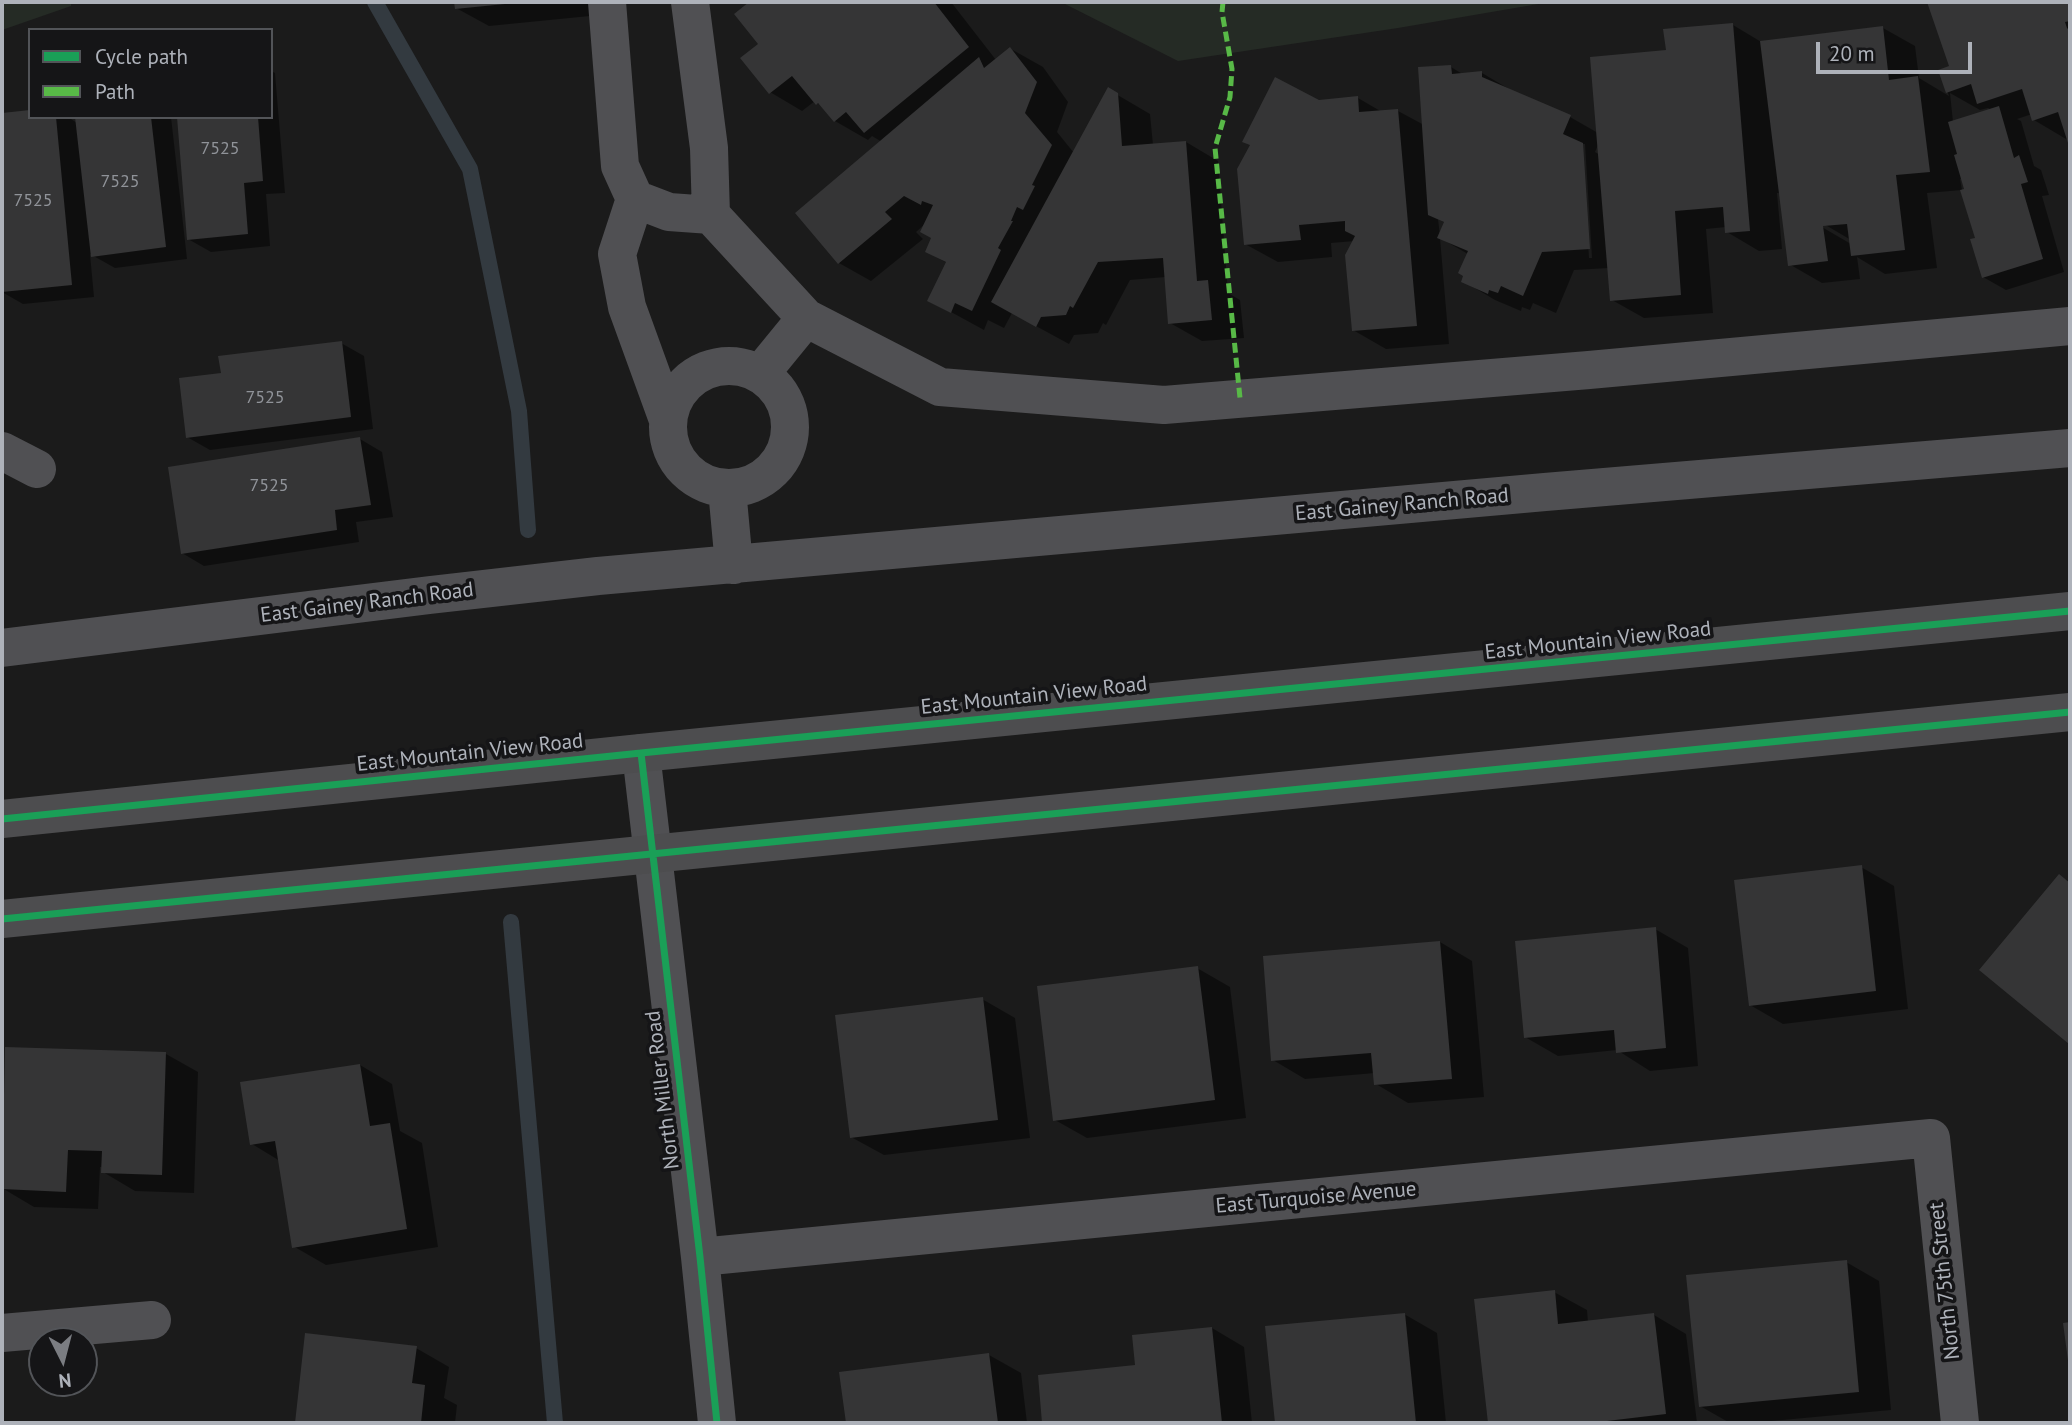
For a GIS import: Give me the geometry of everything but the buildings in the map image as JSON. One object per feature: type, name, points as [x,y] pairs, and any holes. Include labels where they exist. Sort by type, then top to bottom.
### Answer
[{"type":"main road","name":"East Mountain View Road","points":[[2,819],[2070,611]]},
{"type":"main road","points":[[2,919],[2070,712]]},
{"type":"street","points":[[607,2],[620,166],[635,199],[617,254],[627,307],[667,420],[668,440],[676,459],[689,475],[707,485],[727,489],[747,486],[765,477],[779,463],[788,444],[790,424],[786,404],[776,387],[761,373],[742,367],[721,365],[702,371],[685,383],[673,400],[667,420]]},
{"type":"street","points":[[690,2],[709,148],[710,215],[806,318],[940,387],[1164,405],[2070,326]]},
{"type":"street","points":[[635,199],[669,212],[710,215]]},
{"type":"street","points":[[761,373],[806,318]]},
{"type":"street","name":"East Gainey Ranch Road","points":[[2,648],[430,594],[598,576],[2070,448]]},
{"type":"street","points":[[2,451],[37,468]]},
{"type":"street","points":[[727,489],[734,565]]},
{"type":"street","name":"North Miller Road","points":[[641,753],[717,1423]]},
{"type":"street","name":"East Turquoise Avenue","points":[[700,1256],[1931,1139]]},
{"type":"street","name":"North 75th Street","points":[[1931,1139],[1960,1423]]},
{"type":"street","points":[[2,1333],[152,1320]]},
{"type":"shaded area","points":[[2,2],[71,2],[71,6],[2,30]]},
{"type":"shaded area","points":[[1061,2],[1550,2],[1178,61]]},
{"type":"waterway","points":[[375,2],[470,169],[519,411],[528,530]]},
{"type":"waterway","points":[[511,922],[555,1423]]},
{"type":"marked path","points":[[1223,2],[1222,12],[1232,69],[1230,97],[1215,148],[1240,398]]},
{"type":"cycle path","points":[[2,819],[2070,611]]},
{"type":"cycle path","points":[[2,919],[2070,712]]},
{"type":"cycle path","points":[[641,753],[717,1423]]}]
